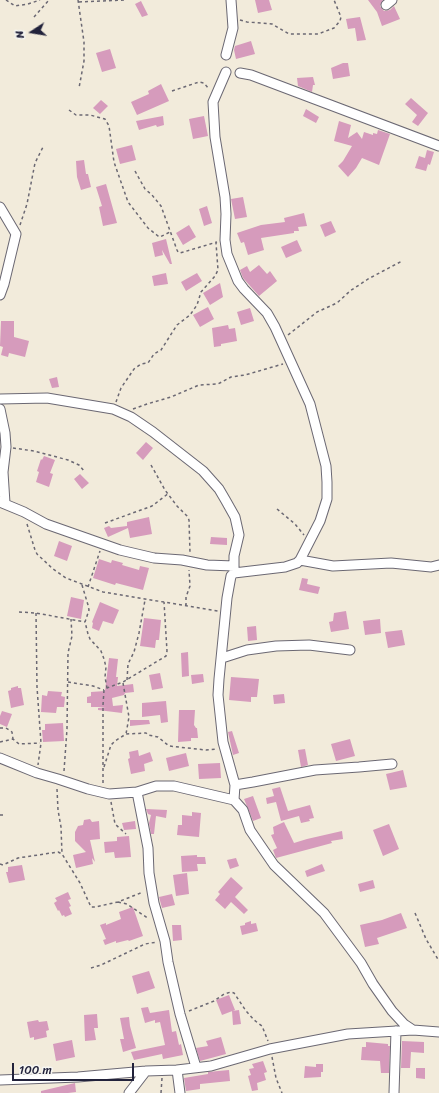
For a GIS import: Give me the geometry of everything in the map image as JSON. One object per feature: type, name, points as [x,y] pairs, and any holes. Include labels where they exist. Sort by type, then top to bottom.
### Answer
[{"type":"street","points":[[226,55],[233,28],[231,0]]},
{"type":"street","points":[[0,409],[6,447],[3,472],[2,503],[24,512],[46,524],[120,550],[154,558],[182,560],[234,570],[285,567],[300,560],[320,521],[327,499],[326,466],[310,404],[281,340],[267,313],[238,281],[220,241],[226,214],[225,197],[215,137],[212,102],[226,72]]},
{"type":"street","points":[[240,73],[251,75],[439,146]]},
{"type":"street","points":[[0,207],[16,234],[0,295]]},
{"type":"street","points":[[0,399],[47,398],[113,409],[124,413],[153,432],[192,462],[203,471],[219,489],[231,510],[237,524],[239,535],[226,612],[218,695],[224,746],[234,785],[234,800]]},
{"type":"street","points":[[300,560],[333,566],[391,563],[431,567],[439,565]]},
{"type":"street","points":[[222,658],[248,650],[276,646],[309,644],[350,650]]},
{"type":"street","points":[[0,758],[37,773],[107,794],[137,792],[156,786],[174,786],[234,800],[243,810],[250,830],[274,865],[324,913],[361,963],[373,984],[392,1011],[404,1024],[413,1030]]},
{"type":"street","points":[[234,785],[315,770],[392,764]]},
{"type":"street","points":[[137,792],[148,848],[155,909],[165,941],[180,1014],[196,1067]]},
{"type":"street","points":[[0,1080],[78,1077],[177,1070],[210,1066],[270,1049],[348,1034],[413,1030],[439,1032]]},
{"type":"street","points":[[394,1093],[396,1031]]},
{"type":"street","points":[[177,1070],[180,1093]]},
{"type":"street","points":[[129,1093],[146,1071]]},
{"type":"path","points":[[6,0],[15,6],[40,0]]},
{"type":"path","points":[[34,17],[49,0]]},
{"type":"path","points":[[79,88],[84,61],[84,42],[78,1],[125,0]]},
{"type":"path","points":[[232,13],[240,20],[272,24],[289,34],[318,34],[334,28],[340,21],[341,17],[334,0]]},
{"type":"path","points":[[172,91],[199,82],[204,83],[209,90],[212,102]]},
{"type":"path","points":[[69,110],[76,115],[100,117],[108,122],[114,162],[128,202],[148,228],[158,236],[160,237],[170,232]]},
{"type":"path","points":[[16,234],[27,204],[36,163],[43,147]]},
{"type":"path","points":[[113,409],[121,388],[134,369],[142,364],[148,363],[154,354],[161,350],[178,325],[190,315],[197,305],[201,292],[215,276],[218,270],[220,241],[180,253],[177,250],[161,206],[152,195],[145,190],[135,171]]},
{"type":"path","points":[[281,340],[317,312],[337,303],[350,291],[376,273],[402,261]]},
{"type":"path","points":[[124,413],[147,404],[171,398],[199,385],[218,384],[231,377],[245,375],[291,362]]},
{"type":"path","points":[[6,447],[34,451],[68,460],[79,465],[85,472]]},
{"type":"path","points":[[152,465],[177,506],[188,516],[189,520],[190,586],[186,598],[186,606]]},
{"type":"path","points":[[105,523],[152,506],[169,494]]},
{"type":"path","points":[[277,509],[295,524],[310,542]]},
{"type":"path","points":[[24,512],[35,550],[39,557],[66,578],[103,592],[144,600],[226,612]]},
{"type":"path","points":[[88,587],[98,553],[105,545]]},
{"type":"path","points":[[82,584],[88,605],[85,622],[90,639],[101,651],[104,659],[106,667],[106,688]]},
{"type":"path","points":[[126,680],[128,664],[134,652],[139,632],[144,600]]},
{"type":"path","points":[[126,834],[115,824],[107,794],[104,767],[104,690],[123,682],[163,658],[167,654],[164,602]]},
{"type":"path","points":[[19,612],[36,613],[85,622]]},
{"type":"path","points":[[36,613],[37,688],[40,743],[37,773]]},
{"type":"path","points":[[71,619],[72,636],[69,648],[67,729],[58,810],[61,827],[62,854],[80,883],[91,907],[118,902],[152,889]]},
{"type":"path","points":[[68,682],[93,686],[104,690]]},
{"type":"path","points":[[123,682],[130,717],[126,734]]},
{"type":"path","points":[[0,728],[6,728],[12,732],[13,739],[19,744],[40,743]]},
{"type":"path","points":[[104,767],[111,746],[115,741],[126,734],[146,733],[148,735],[158,737],[169,746],[206,750],[224,746]]},
{"type":"path","points":[[0,742],[13,739]]},
{"type":"path","points":[[0,815],[5,815]]},
{"type":"path","points":[[0,864],[3,865],[18,858],[31,857],[53,852],[62,854]]},
{"type":"path","points":[[118,902],[127,904],[150,920]]},
{"type":"path","points":[[415,913],[426,939],[439,961]]},
{"type":"path","points":[[91,968],[101,965],[145,944],[165,941]]},
{"type":"path","points":[[180,1014],[209,1003],[224,994],[231,992],[234,993],[246,1011],[262,1026],[270,1049],[276,1078],[282,1093]]},
{"type":"path","points":[[161,1093],[163,1071]]},
{"type":"building","points":[[255,0],[269,0],[272,10],[258,13]]},
{"type":"building","points":[[368,0],[383,0],[380,6],[384,11],[390,10],[394,6],[400,19],[382,26],[377,12]]},
{"type":"building","points":[[141,1],[148,15],[142,17],[135,4]]},
{"type":"building","points":[[360,17],[366,40],[357,41],[355,28],[348,29],[346,19]]},
{"type":"building","points":[[251,41],[255,54],[236,59],[234,50],[235,46]]},
{"type":"building","points":[[110,49],[116,68],[102,72],[96,53]]},
{"type":"building","points":[[343,63],[348,63],[350,76],[333,79],[331,68]]},
{"type":"building","points":[[313,77],[315,85],[313,85],[312,92],[298,86],[297,78]]},
{"type":"building","points":[[161,84],[169,101],[137,115],[131,102],[149,94],[148,91]]},
{"type":"building","points":[[411,98],[428,113],[418,126],[412,122],[417,115],[405,104]]},
{"type":"building","points":[[101,100],[108,106],[100,114],[93,108]]},
{"type":"building","points":[[306,109],[319,117],[316,123],[303,116]]},
{"type":"building","points":[[163,116],[164,125],[157,127],[156,125],[139,130],[136,121]]},
{"type":"building","points":[[204,116],[208,136],[193,139],[189,119]]},
{"type":"building","points":[[339,121],[351,125],[348,138],[357,132],[362,139],[364,132],[373,135],[373,133],[377,134],[378,130],[390,134],[379,165],[362,158],[348,177],[338,166],[343,161],[352,146],[334,141]]},
{"type":"building","points":[[132,145],[136,160],[120,164],[116,149]]},
{"type":"building","points":[[427,150],[434,152],[430,165],[428,164],[426,171],[415,168],[419,156],[425,158]]},
{"type":"building","points":[[84,160],[86,174],[88,174],[91,187],[81,190],[77,177],[76,161]]},
{"type":"building","points":[[106,184],[117,223],[103,226],[99,207],[102,206],[96,187]]},
{"type":"building","points":[[243,197],[247,217],[235,219],[231,199]]},
{"type":"building","points":[[207,206],[212,223],[204,226],[199,209]]},
{"type":"building","points":[[304,213],[307,226],[298,227],[299,231],[294,231],[294,233],[261,238],[264,250],[248,255],[244,242],[241,243],[237,233],[261,225],[285,222],[284,218]]},
{"type":"building","points":[[331,221],[336,232],[325,237],[320,225]]},
{"type":"building","points":[[189,225],[196,237],[183,245],[176,233]]},
{"type":"building","points":[[166,239],[172,264],[170,264],[162,250],[163,255],[155,257],[152,243]]},
{"type":"building","points":[[297,240],[302,251],[286,258],[281,247]]},
{"type":"building","points":[[259,265],[267,274],[270,271],[277,281],[259,296],[243,278],[240,270],[247,266],[250,272]]},
{"type":"building","points":[[166,273],[168,284],[154,286],[152,276]]},
{"type":"building","points":[[197,273],[202,281],[186,291],[181,282]]},
{"type":"building","points":[[220,283],[223,297],[210,305],[203,293]]},
{"type":"building","points":[[208,307],[214,319],[200,327],[193,315]]},
{"type":"building","points":[[250,308],[254,321],[241,325],[237,312]]},
{"type":"building","points":[[1,321],[14,321],[14,337],[29,341],[25,357],[9,353],[8,357],[1,355],[3,347],[0,346]]},
{"type":"building","points":[[228,325],[229,329],[235,328],[237,341],[214,347],[212,328]]},
{"type":"building","points":[[57,377],[59,387],[52,388],[49,379]]},
{"type":"building","points":[[146,442],[153,448],[143,460],[136,453]]},
{"type":"building","points":[[44,456],[55,460],[50,473],[53,474],[49,487],[36,482],[39,472],[37,471],[41,459],[42,460]]},
{"type":"building","points":[[80,474],[89,483],[82,489],[74,479]]},
{"type":"building","points":[[149,517],[152,534],[130,538],[128,528],[108,537],[104,528],[109,526],[111,528],[127,526],[127,522]]},
{"type":"building","points":[[211,537],[227,538],[227,545],[210,544]]},
{"type":"building","points":[[59,541],[72,546],[67,561],[54,556]]},
{"type":"building","points":[[99,559],[111,563],[112,560],[123,563],[122,565],[139,570],[140,566],[149,568],[143,590],[116,583],[115,585],[93,578]]},
{"type":"building","points":[[302,578],[308,579],[307,584],[320,587],[318,594],[299,590]]},
{"type":"building","points":[[71,597],[84,600],[81,619],[67,616]]},
{"type":"building","points":[[100,602],[119,610],[113,624],[103,621],[99,631],[92,628],[92,622]]},
{"type":"building","points":[[346,611],[349,629],[331,632],[329,622],[333,621],[334,613]]},
{"type":"building","points":[[144,618],[161,620],[159,640],[156,640],[155,648],[140,646]]},
{"type":"building","points":[[380,619],[381,633],[365,635],[363,621]]},
{"type":"building","points":[[256,626],[257,640],[248,641],[247,627]]},
{"type":"building","points":[[402,630],[405,645],[388,648],[385,632]]},
{"type":"building","points":[[188,652],[189,676],[182,677],[181,653]]},
{"type":"building","points":[[109,658],[118,659],[116,677],[118,677],[117,686],[133,684],[134,692],[125,693],[124,695],[112,698],[113,706],[123,705],[122,713],[98,710],[98,708],[106,707],[91,707],[91,703],[87,703],[87,697],[91,696],[91,692],[105,691]]},
{"type":"building","points":[[160,673],[163,688],[152,690],[149,675]]},
{"type":"building","points":[[203,674],[204,682],[192,684],[191,675]]},
{"type":"building","points":[[231,677],[259,679],[257,697],[251,697],[251,702],[229,700]]},
{"type":"building","points":[[18,686],[18,688],[21,688],[24,705],[11,708],[8,691],[11,690],[11,688]]},
{"type":"building","points":[[48,691],[62,692],[61,696],[65,697],[64,707],[57,707],[56,713],[41,712],[42,695],[47,696]]},
{"type":"building","points":[[284,694],[285,703],[274,704],[273,695]]},
{"type":"building","points":[[166,701],[168,722],[161,723],[160,715],[142,717],[142,703]]},
{"type":"building","points":[[179,710],[195,710],[194,725],[197,728],[198,738],[191,738],[191,741],[178,742]]},
{"type":"building","points":[[2,711],[12,714],[7,727],[0,724],[0,716]]},
{"type":"building","points":[[130,720],[149,720],[150,724],[130,726]]},
{"type":"building","points":[[63,723],[64,741],[43,742],[42,730],[45,730],[45,724]]},
{"type":"building","points":[[232,731],[239,753],[233,755],[228,732]]},
{"type":"building","points":[[350,739],[355,756],[336,761],[331,744]]},
{"type":"building","points":[[305,749],[308,765],[301,767],[298,750]]},
{"type":"building","points":[[138,750],[139,756],[150,752],[153,761],[144,764],[145,771],[131,774],[128,759],[130,758],[129,752]]},
{"type":"building","points":[[186,753],[189,766],[169,771],[166,758]]},
{"type":"building","points":[[220,763],[221,778],[199,779],[198,764]]},
{"type":"building","points":[[403,770],[407,787],[390,790],[386,774]]},
{"type":"building","points":[[280,787],[288,811],[310,805],[314,818],[309,819],[310,821],[301,823],[299,816],[281,821],[276,802],[267,804],[266,798],[274,796],[272,789]]},
{"type":"building","points":[[253,796],[261,818],[253,821],[244,799]]},
{"type":"building","points":[[146,809],[167,810],[166,818],[156,816],[154,834],[151,834],[149,823],[151,815],[148,814]]},
{"type":"building","points":[[192,812],[201,813],[199,837],[177,835],[178,825],[182,825],[182,815],[192,816]]},
{"type":"building","points":[[90,819],[92,822],[99,821],[100,839],[90,840],[95,862],[92,858],[93,864],[76,868],[73,855],[86,852],[75,841],[75,832],[78,826],[83,825],[84,820]]},
{"type":"building","points":[[135,821],[136,829],[124,830],[122,823]]},
{"type":"building","points":[[284,822],[294,843],[342,831],[343,839],[331,841],[332,843],[276,858],[273,850],[277,848],[271,835],[274,834],[273,827]]},
{"type":"building","points":[[389,824],[399,849],[383,856],[373,830]]},
{"type":"building","points":[[129,836],[131,857],[115,858],[114,852],[105,853],[104,842],[117,841],[117,837]]},
{"type":"building","points":[[197,855],[197,857],[205,857],[206,864],[197,864],[198,871],[182,872],[181,856]]},
{"type":"building","points":[[236,858],[239,866],[230,869],[227,860]]},
{"type":"building","points":[[322,864],[325,871],[307,877],[305,871]]},
{"type":"building","points":[[22,865],[25,880],[9,883],[6,872],[8,872],[8,867]]},
{"type":"building","points":[[187,873],[189,894],[176,896],[173,875]]},
{"type":"building","points":[[231,877],[243,888],[235,897],[248,910],[244,914],[231,902],[225,909],[215,900],[220,894],[218,892]]},
{"type":"building","points":[[373,880],[375,888],[360,892],[358,884]]},
{"type":"building","points":[[68,892],[71,899],[68,900],[71,906],[69,907],[72,914],[65,917],[64,915],[62,916],[59,910],[58,911],[54,903],[57,901],[55,898]]},
{"type":"building","points":[[172,894],[175,905],[162,908],[159,897]]},
{"type":"building","points":[[133,907],[143,936],[129,941],[116,943],[116,941],[105,945],[103,940],[106,939],[100,925],[106,923],[106,925],[121,919],[119,912]]},
{"type":"building","points":[[401,913],[407,928],[377,938],[379,944],[365,947],[360,925],[382,920]]},
{"type":"building","points":[[251,921],[251,924],[256,923],[258,931],[242,935],[240,926]]},
{"type":"building","points":[[172,925],[181,925],[182,940],[173,941]]},
{"type":"building","points":[[149,971],[155,988],[137,994],[132,976]]},
{"type":"building","points":[[229,995],[235,1010],[222,1015],[216,1000]]},
{"type":"building","points":[[148,1007],[150,1013],[169,1010],[172,1032],[176,1031],[183,1055],[163,1059],[162,1054],[134,1060],[131,1052],[165,1045],[160,1022],[155,1023],[155,1020],[145,1023],[141,1008]]},
{"type":"building","points":[[239,1010],[241,1024],[233,1025],[232,1011]]},
{"type":"building","points":[[97,1014],[98,1028],[94,1028],[96,1040],[85,1041],[84,1015]]},
{"type":"building","points":[[129,1017],[136,1048],[123,1052],[120,1039],[124,1039],[120,1018]]},
{"type":"building","points":[[38,1020],[39,1022],[47,1021],[49,1030],[46,1031],[47,1037],[34,1040],[34,1037],[30,1038],[27,1022]]},
{"type":"building","points":[[221,1037],[226,1054],[200,1061],[196,1048],[208,1046],[206,1041]]},
{"type":"building","points":[[72,1040],[75,1057],[56,1061],[53,1044]]},
{"type":"building","points":[[402,1041],[424,1042],[424,1053],[411,1052],[410,1068],[401,1068]]},
{"type":"building","points":[[366,1042],[388,1044],[388,1046],[390,1046],[389,1073],[381,1073],[380,1061],[361,1060],[362,1047],[366,1047]]},
{"type":"building","points":[[263,1061],[267,1072],[264,1073],[266,1080],[257,1083],[258,1090],[252,1091],[248,1076],[251,1075],[249,1069],[254,1068],[252,1064]]},
{"type":"building","points":[[316,1064],[323,1064],[323,1072],[321,1072],[321,1077],[304,1078],[305,1066],[316,1067]]},
{"type":"building","points":[[416,1068],[425,1068],[425,1079],[416,1078]]},
{"type":"building","points":[[229,1070],[230,1081],[200,1084],[200,1089],[186,1091],[184,1078],[208,1074],[208,1072]]},
{"type":"building","points":[[75,1083],[76,1092],[41,1093],[41,1091]]}]
